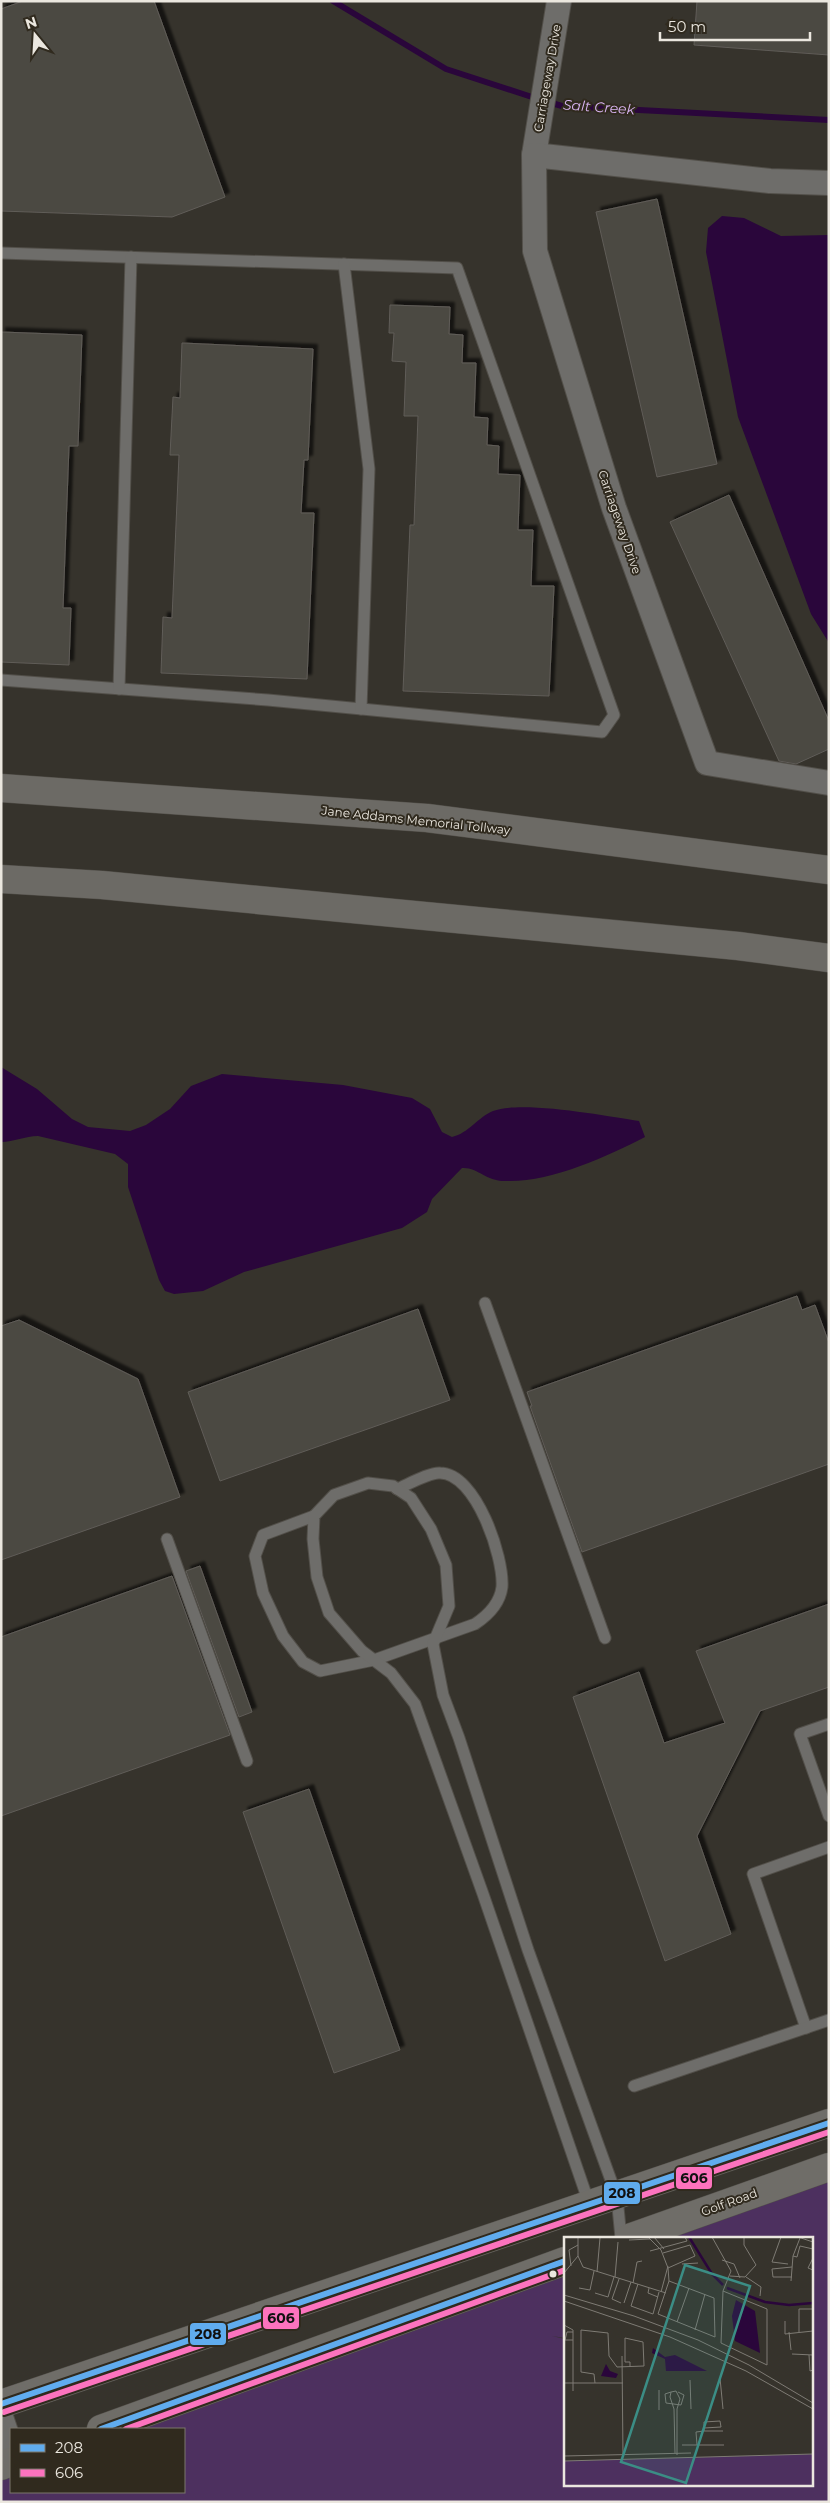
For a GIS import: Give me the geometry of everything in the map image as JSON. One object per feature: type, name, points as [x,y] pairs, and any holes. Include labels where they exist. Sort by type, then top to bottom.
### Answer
[{"type":"highway","name":"Jane Addams Memorial Tollway","points":[[1,788],[427,818],[829,870]]},
{"type":"highway","points":[[1,880],[122,887],[718,944],[829,958]]},
{"type":"main road","points":[[1,2404],[590,2206],[829,2123]]},
{"type":"main road","name":"Golf Road","points":[[632,2237],[829,2167]]},
{"type":"main road","points":[[104,2428],[564,2261]]},
{"type":"street","name":"Carriageway Drive","points":[[559,1],[555,36],[534,156],[535,251],[614,508],[707,763],[829,783]]},
{"type":"street","points":[[534,156],[770,181],[829,183]]},
{"type":"street","points":[[1,2417],[10,2444]]},
{"type":"lane","points":[[1,253],[457,268],[614,715],[602,732],[361,709],[1,680]]},
{"type":"lane","points":[[119,689],[131,257]]},
{"type":"lane","points":[[344,264],[369,469],[361,709]]},
{"type":"lane","points":[[485,1303],[605,1638]]},
{"type":"lane","points":[[397,1489],[439,1472],[457,1476],[478,1502],[499,1559],[502,1589],[489,1614],[475,1624],[435,1638],[374,1660],[320,1671],[303,1662],[283,1636],[263,1593],[255,1556],[263,1535],[314,1516],[334,1496],[368,1483],[393,1486],[397,1489],[411,1498],[431,1529],[446,1565],[449,1606],[435,1638],[433,1644],[443,1695],[459,1738],[481,1811],[528,1950],[617,2196],[621,2237]]},
{"type":"lane","points":[[314,1516],[313,1539],[317,1577],[329,1613],[362,1651],[390,1673],[415,1704],[483,1894],[590,2206]]},
{"type":"lane","points":[[167,1539],[247,1761]]},
{"type":"lane","points":[[829,1724],[800,1734],[826,1800],[829,1816]]},
{"type":"lane","points":[[806,2028],[753,1874],[829,1847]]},
{"type":"lane","points":[[634,2086],[829,2020]]},
{"type":"shaded area","points":[[722,216],[744,218],[781,236],[829,235],[829,643],[811,614],[738,417],[706,252],[708,228]]},
{"type":"shaded area","points":[[1,1067],[37,1089],[72,1119],[88,1127],[130,1131],[146,1125],[170,1109],[191,1086],[222,1074],[343,1085],[412,1098],[430,1109],[442,1132],[452,1137],[463,1132],[493,1111],[523,1107],[564,1110],[639,1121],[645,1137],[613,1153],[577,1167],[540,1178],[505,1181],[492,1179],[468,1168],[462,1168],[432,1199],[427,1212],[402,1228],[244,1272],[203,1291],[174,1294],[165,1291],[159,1280],[128,1187],[128,1164],[115,1154],[38,1136],[1,1142]]},
{"type":"shaded area","points":[[829,2167],[829,2502],[1,2502],[1,2466],[10,2463],[10,2493],[185,2493],[185,2428],[106,2428],[564,2265],[564,2338],[552,2336],[564,2339],[564,2486],[812,2486],[812,2237],[635,2237]]},
{"type":"building","points":[[23,1],[154,1],[225,197],[172,217],[1,211],[1,9]]},
{"type":"building","points":[[697,1],[829,1],[829,55],[694,45]]},
{"type":"building","points":[[657,199],[717,464],[657,477],[596,212]]},
{"type":"building","points":[[390,305],[450,307],[449,334],[463,335],[462,363],[476,363],[474,417],[488,418],[487,445],[499,446],[498,474],[520,475],[518,530],[533,530],[531,586],[554,586],[549,696],[403,691],[410,525],[414,525],[418,416],[404,416],[406,362],[392,361],[394,333],[389,333]]},
{"type":"building","points":[[1,332],[82,335],[78,446],[69,446],[63,608],[71,608],[69,665],[1,662]]},
{"type":"building","points":[[182,343],[313,349],[308,460],[304,460],[301,513],[314,513],[307,679],[161,673],[163,617],[172,618],[179,455],[170,455],[173,397],[180,398]]},
{"type":"building","points":[[729,495],[829,721],[829,749],[796,764],[779,761],[670,522]]},
{"type":"building","points":[[797,1296],[802,1310],[815,1305],[829,1343],[829,1464],[582,1552],[530,1406],[532,1406],[527,1392]]},
{"type":"building","points":[[418,1309],[450,1400],[220,1481],[188,1392]]},
{"type":"building","points":[[19,1320],[138,1379],[180,1497],[1,1560],[1,1326]]},
{"type":"building","points":[[200,1566],[252,1712],[239,1717],[186,1571]]},
{"type":"building","points":[[172,1576],[230,1735],[1,1816],[1,1637]]},
{"type":"building","points":[[829,1604],[829,1687],[760,1711],[697,1836],[731,1934],[665,1961],[573,1697],[639,1672],[664,1743],[725,1723],[696,1651]]},
{"type":"building","points":[[309,1789],[400,2050],[334,2073],[243,1812]]},
{"type":"waterway","name":"Salt Creek","points":[[333,1],[446,69],[538,99]]},
{"type":"waterway","name":"Salt Creek","points":[[548,102],[562,106],[829,120]]},
{"type":"transit line","name":"208","points":[[1,2404],[829,2123]]},
{"type":"transit line","name":"606","points":[[4,2412],[829,2132]]},
{"type":"transit line","name":"208","points":[[104,2428],[564,2261]]},
{"type":"transit line","name":"606","points":[[129,2428],[564,2270]]}]
